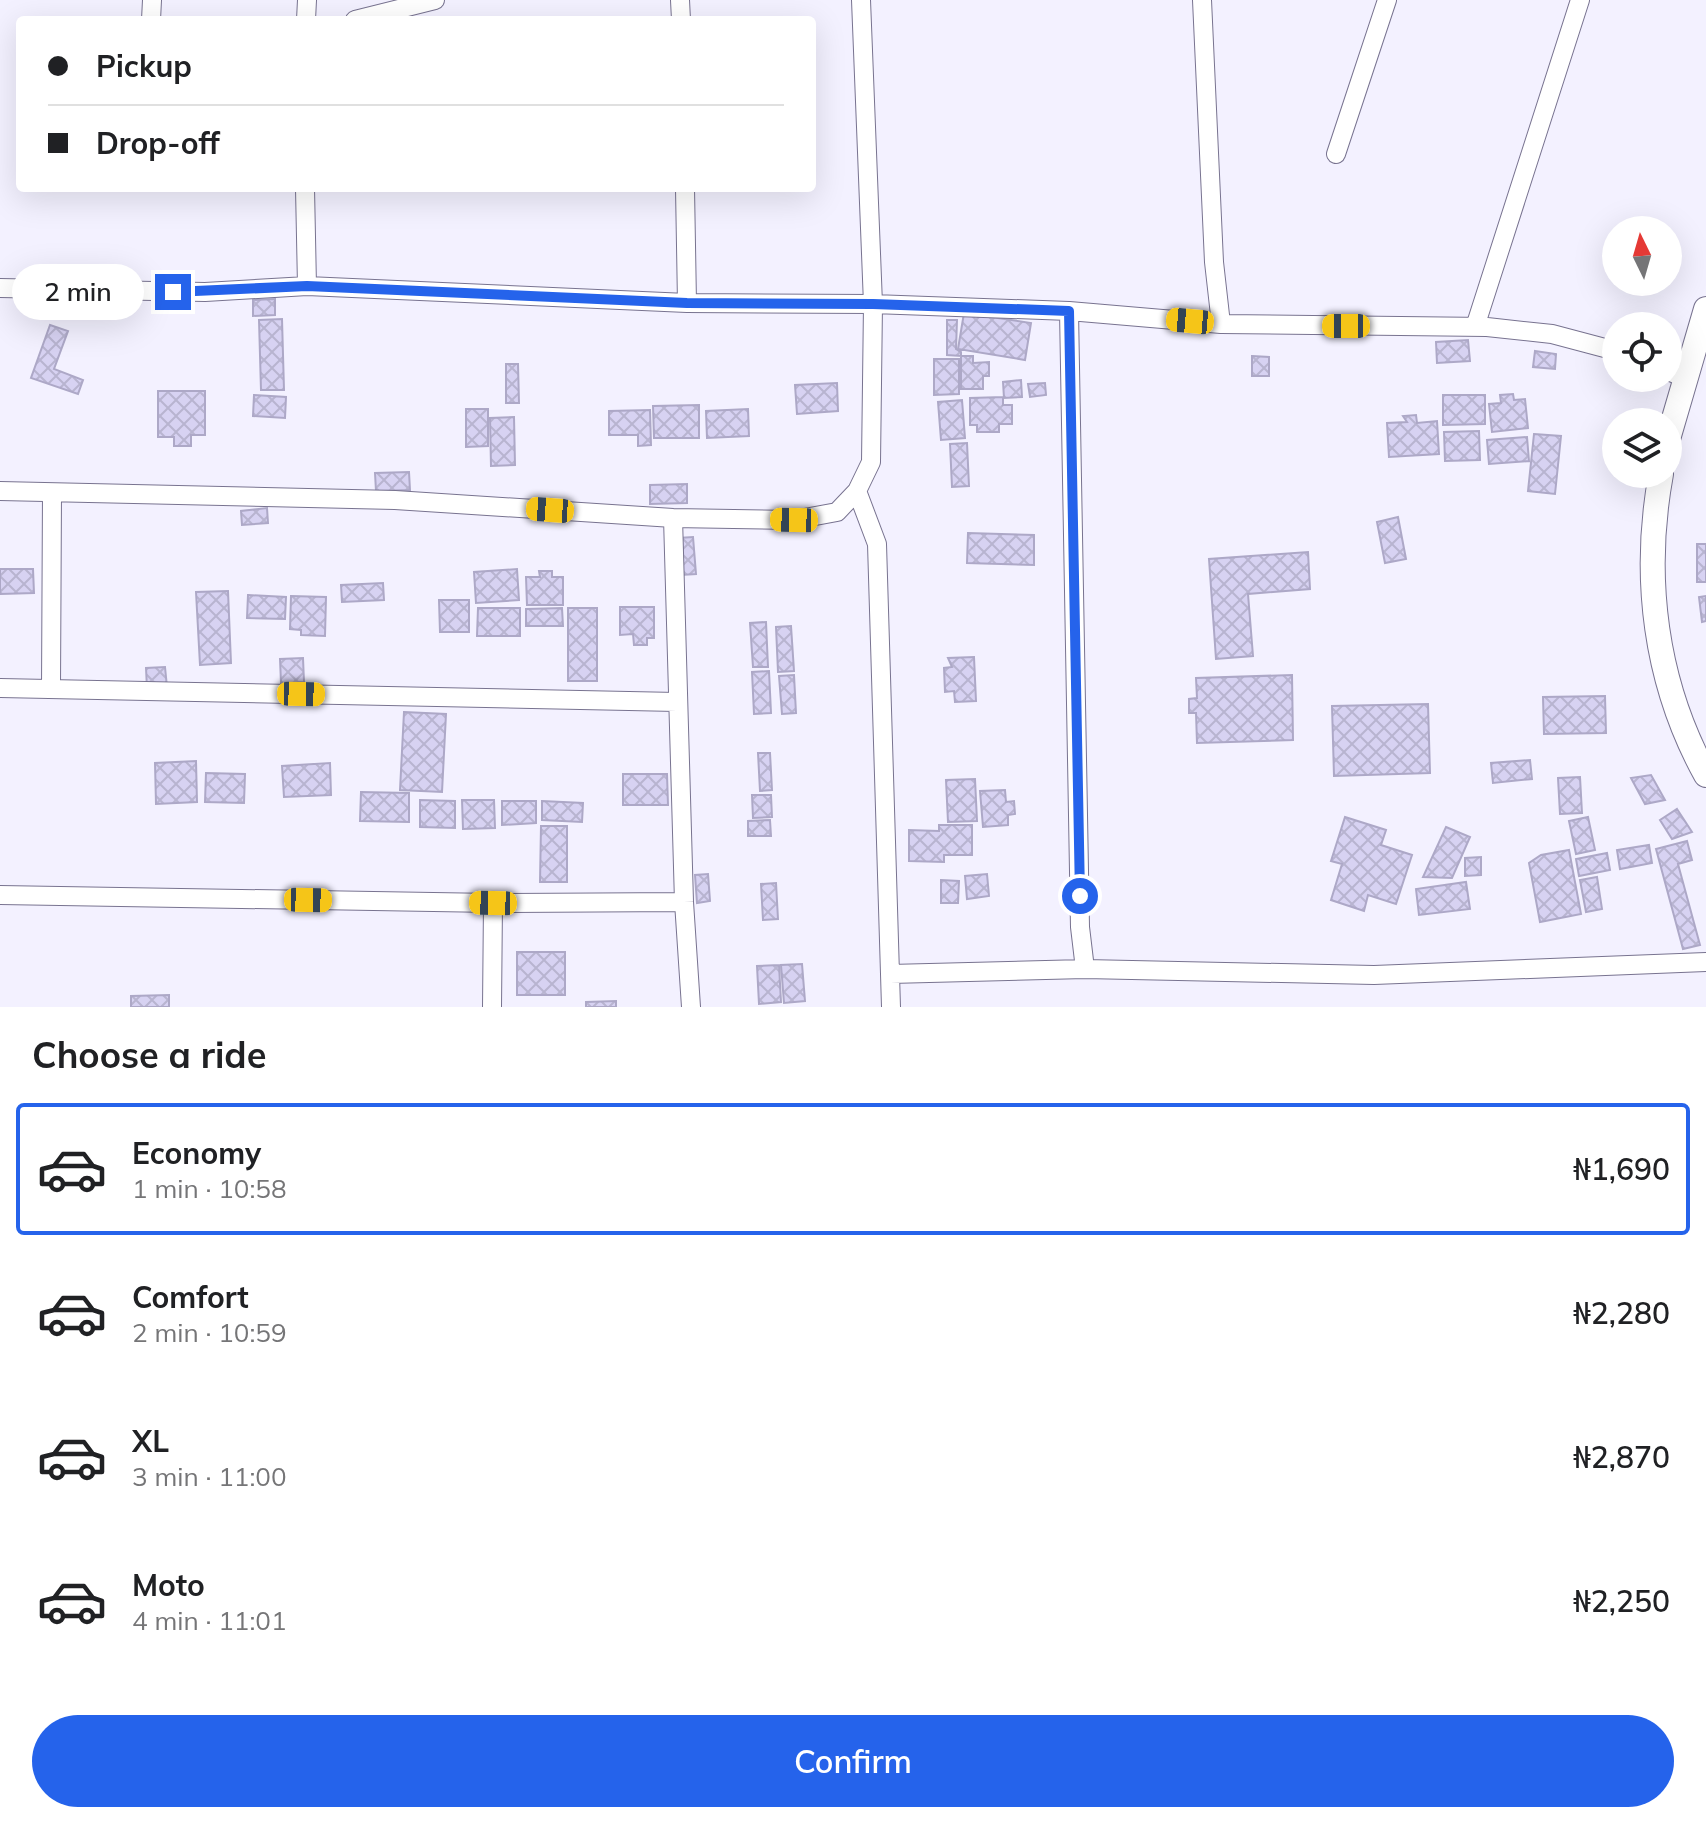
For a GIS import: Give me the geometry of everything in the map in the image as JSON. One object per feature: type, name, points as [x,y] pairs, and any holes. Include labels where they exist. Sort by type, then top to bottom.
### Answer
[{"type":"street","points":[[371,16],[435,0]]},
{"type":"street","points":[[0,491],[395,500],[673,518],[794,520],[837,512],[857,491],[871,462],[873,304],[861,0]]},
{"type":"street","points":[[1202,0],[1214,262],[1221,324]]},
{"type":"street","points":[[1336,154],[1387,0]]},
{"type":"street","points":[[1475,327],[1580,0]]},
{"type":"street","points":[[305,192],[307,286]]},
{"type":"street","points":[[685,192],[687,303]]},
{"type":"street","points":[[0,288],[205,292],[307,286],[687,303],[873,304],[1069,311],[1221,324],[1475,327],[1552,334],[1602,347]]},
{"type":"street","points":[[1682,362],[1706,309]]},
{"type":"street","points":[[1069,311],[1080,911],[1085,969]]},
{"type":"street","points":[[1658,488],[1653,516],[1653,586],[1662,664],[1686,738],[1706,775]]},
{"type":"street","points":[[857,491],[877,544],[891,1007]]},
{"type":"street","points":[[51,688],[52,493]]},
{"type":"street","points":[[673,518],[684,902],[691,1007]]},
{"type":"street","points":[[0,688],[677,702]]},
{"type":"street","points":[[0,895],[493,903],[684,902]]},
{"type":"street","points":[[492,1007],[493,903]]},
{"type":"street","points":[[890,974],[1085,969],[1374,975],[1706,962]]},
{"type":"building","points":[[275,299],[275,315],[253,316],[253,300]]},
{"type":"building","points":[[964,313],[1031,323],[1025,360],[958,349]]},
{"type":"building","points":[[282,319],[284,390],[261,390],[259,320]]},
{"type":"building","points":[[947,320],[957,320],[956,349],[961,356],[947,355]]},
{"type":"building","points":[[50,325],[68,331],[54,369],[83,380],[78,394],[31,378]]},
{"type":"building","points":[[1468,340],[1470,361],[1437,363],[1436,342]]},
{"type":"building","points":[[1535,351],[1556,354],[1555,369],[1533,367]]},
{"type":"building","points":[[961,356],[973,356],[973,363],[989,362],[989,376],[983,376],[983,389],[961,389]]},
{"type":"building","points":[[1252,356],[1269,357],[1269,376],[1252,376]]},
{"type":"building","points":[[934,359],[959,359],[959,394],[934,395]]},
{"type":"building","points":[[506,364],[518,364],[519,403],[506,403]]},
{"type":"building","points":[[1021,380],[1022,397],[1004,398],[1003,382]]},
{"type":"building","points":[[837,383],[838,411],[797,414],[795,385]]},
{"type":"building","points":[[1045,383],[1046,395],[1030,397],[1028,384]]},
{"type":"building","points":[[158,391],[205,391],[205,435],[191,435],[191,446],[174,446],[174,437],[158,437]]},
{"type":"building","points":[[1513,394],[1514,400],[1525,399],[1528,428],[1492,432],[1489,404],[1501,403],[1500,395]]},
{"type":"building","points":[[254,395],[286,397],[285,418],[253,416]]},
{"type":"building","points":[[1443,395],[1485,395],[1485,424],[1443,425]]},
{"type":"building","points":[[1003,397],[1003,405],[1012,405],[1012,424],[999,424],[999,432],[977,432],[977,425],[970,425],[970,398]]},
{"type":"building","points":[[962,400],[965,438],[941,440],[938,402]]},
{"type":"building","points":[[699,405],[699,438],[654,438],[653,406]]},
{"type":"building","points":[[466,409],[488,409],[488,446],[466,447]]},
{"type":"building","points":[[748,409],[749,436],[707,438],[706,411]]},
{"type":"building","points":[[650,410],[651,445],[638,446],[638,435],[609,435],[609,411]]},
{"type":"building","points":[[1416,415],[1417,423],[1437,421],[1439,454],[1389,457],[1387,423],[1407,422],[1403,416]]},
{"type":"building","points":[[514,417],[515,465],[491,466],[490,418]]},
{"type":"building","points":[[1479,431],[1480,460],[1445,461],[1444,432]]},
{"type":"building","points":[[1534,434],[1561,436],[1555,494],[1528,491]]},
{"type":"building","points":[[1527,437],[1529,461],[1489,464],[1487,440]]},
{"type":"building","points":[[967,443],[969,486],[952,487],[950,444]]},
{"type":"building","points":[[409,472],[410,490],[376,491],[375,473]]},
{"type":"building","points":[[687,484],[687,503],[650,504],[650,485]]},
{"type":"building","points":[[267,508],[268,523],[242,525],[241,511]]},
{"type":"building","points":[[1398,517],[1406,559],[1385,563],[1377,522]]},
{"type":"building","points":[[968,533],[1034,535],[1034,565],[967,563]]},
{"type":"building","points":[[693,537],[696,574],[681,575],[678,538]]},
{"type":"building","points":[[1697,544],[1706,544],[1706,582],[1697,582]]},
{"type":"building","points":[[1308,552],[1310,589],[1248,594],[1253,656],[1216,659],[1209,559]]},
{"type":"building","points":[[0,569],[33,569],[34,593],[0,594]]},
{"type":"building","points":[[517,569],[519,600],[476,603],[474,572]]},
{"type":"building","points":[[539,571],[552,571],[552,577],[563,577],[563,605],[527,605],[526,577],[540,577]]},
{"type":"building","points":[[383,583],[384,600],[342,602],[341,585]]},
{"type":"building","points":[[228,591],[231,663],[200,665],[196,592]]},
{"type":"building","points":[[248,595],[286,597],[285,619],[247,618]]},
{"type":"building","points":[[291,596],[326,597],[325,636],[301,635],[301,630],[290,629]]},
{"type":"building","points":[[1706,596],[1706,621],[1702,622],[1699,597]]},
{"type":"building","points":[[439,600],[469,600],[469,632],[440,632]]},
{"type":"building","points":[[620,607],[654,607],[654,638],[647,638],[647,645],[634,645],[633,634],[620,635]]},
{"type":"building","points":[[478,608],[520,608],[520,636],[477,636]]},
{"type":"building","points":[[562,608],[563,626],[526,626],[526,609]]},
{"type":"building","points":[[568,608],[597,608],[597,681],[568,681]]},
{"type":"building","points":[[766,622],[768,667],[753,667],[750,623]]},
{"type":"building","points":[[791,626],[794,671],[778,672],[776,627]]},
{"type":"building","points":[[974,657],[976,701],[955,702],[954,691],[945,692],[944,668],[952,667],[948,658]]},
{"type":"building","points":[[303,658],[304,682],[281,683],[280,659]]},
{"type":"building","points":[[165,667],[167,687],[147,689],[146,668]]},
{"type":"building","points":[[769,671],[771,713],[754,714],[752,672]]},
{"type":"building","points":[[794,675],[796,713],[782,714],[779,676]]},
{"type":"building","points":[[1292,675],[1293,740],[1197,743],[1196,713],[1189,713],[1189,699],[1197,698],[1196,678]]},
{"type":"building","points":[[1605,696],[1606,733],[1544,734],[1543,697]]},
{"type":"building","points":[[1428,704],[1430,773],[1334,776],[1332,706]]},
{"type":"building","points":[[404,712],[446,714],[442,792],[400,790]]},
{"type":"building","points":[[758,753],[770,753],[772,790],[760,791]]},
{"type":"building","points":[[1530,760],[1532,779],[1493,783],[1491,763]]},
{"type":"building","points":[[196,761],[197,802],[156,804],[155,763]]},
{"type":"building","points":[[330,763],[331,795],[284,797],[282,766]]},
{"type":"building","points":[[206,773],[245,774],[244,803],[205,802]]},
{"type":"building","points":[[623,774],[667,774],[668,805],[623,805]]},
{"type":"building","points":[[1651,775],[1665,800],[1645,804],[1631,778]]},
{"type":"building","points":[[1580,777],[1582,813],[1560,814],[1558,778]]},
{"type":"building","points":[[975,779],[977,821],[948,822],[946,780]]},
{"type":"building","points":[[1005,790],[1006,802],[1014,801],[1015,814],[1008,815],[1008,825],[983,827],[980,791]]},
{"type":"building","points":[[361,792],[409,793],[409,822],[360,821]]},
{"type":"building","points":[[752,795],[771,795],[772,817],[753,818]]},
{"type":"building","points":[[420,800],[455,801],[455,828],[420,827]]},
{"type":"building","points":[[462,800],[494,800],[495,828],[463,829]]},
{"type":"building","points":[[502,801],[536,801],[536,823],[502,825]]},
{"type":"building","points":[[542,801],[583,803],[582,822],[542,820]]},
{"type":"building","points":[[1677,809],[1692,832],[1672,839],[1660,820]]},
{"type":"building","points":[[1345,817],[1386,830],[1381,845],[1412,855],[1396,904],[1368,895],[1364,911],[1331,900],[1342,864],[1331,861]]},
{"type":"building","points":[[1588,817],[1595,850],[1576,854],[1569,821]]},
{"type":"building","points":[[770,820],[771,836],[748,836],[748,821]]},
{"type":"building","points":[[939,825],[972,825],[972,855],[944,855],[944,862],[909,861],[909,830],[939,831]]},
{"type":"building","points":[[541,826],[567,826],[567,882],[540,882]]},
{"type":"building","points":[[1446,827],[1470,837],[1452,878],[1423,877]]},
{"type":"building","points":[[1687,841],[1692,860],[1678,864],[1700,945],[1683,949],[1656,849]]},
{"type":"building","points":[[1649,845],[1652,863],[1620,869],[1617,850]]},
{"type":"building","points":[[1569,850],[1581,914],[1540,922],[1529,863],[1541,855]]},
{"type":"building","points":[[1607,853],[1610,870],[1579,876],[1576,859]]},
{"type":"building","points":[[1481,857],[1481,875],[1465,876],[1465,858]]},
{"type":"building","points":[[708,874],[710,901],[697,903],[695,875]]},
{"type":"building","points":[[987,874],[989,896],[967,899],[965,876]]},
{"type":"building","points":[[1597,877],[1602,909],[1586,912],[1580,880]]},
{"type":"building","points":[[941,880],[959,881],[958,903],[941,903]]},
{"type":"building","points":[[1466,882],[1470,909],[1419,915],[1416,889]]},
{"type":"building","points":[[776,883],[778,919],[763,920],[761,884]]},
{"type":"building","points":[[517,952],[565,952],[565,995],[517,995]]},
{"type":"building","points":[[802,964],[805,1001],[784,1003],[781,965]]},
{"type":"building","points":[[779,965],[781,1002],[759,1004],[757,966]]},
{"type":"building","points":[[169,995],[169,1007],[131,1007],[131,996]]},
{"type":"building","points":[[616,1001],[616,1007],[586,1007],[586,1002]]},
{"type":"route","points":[[173,292],[307,286],[687,303],[873,304],[1069,311],[1080,896]]}]
